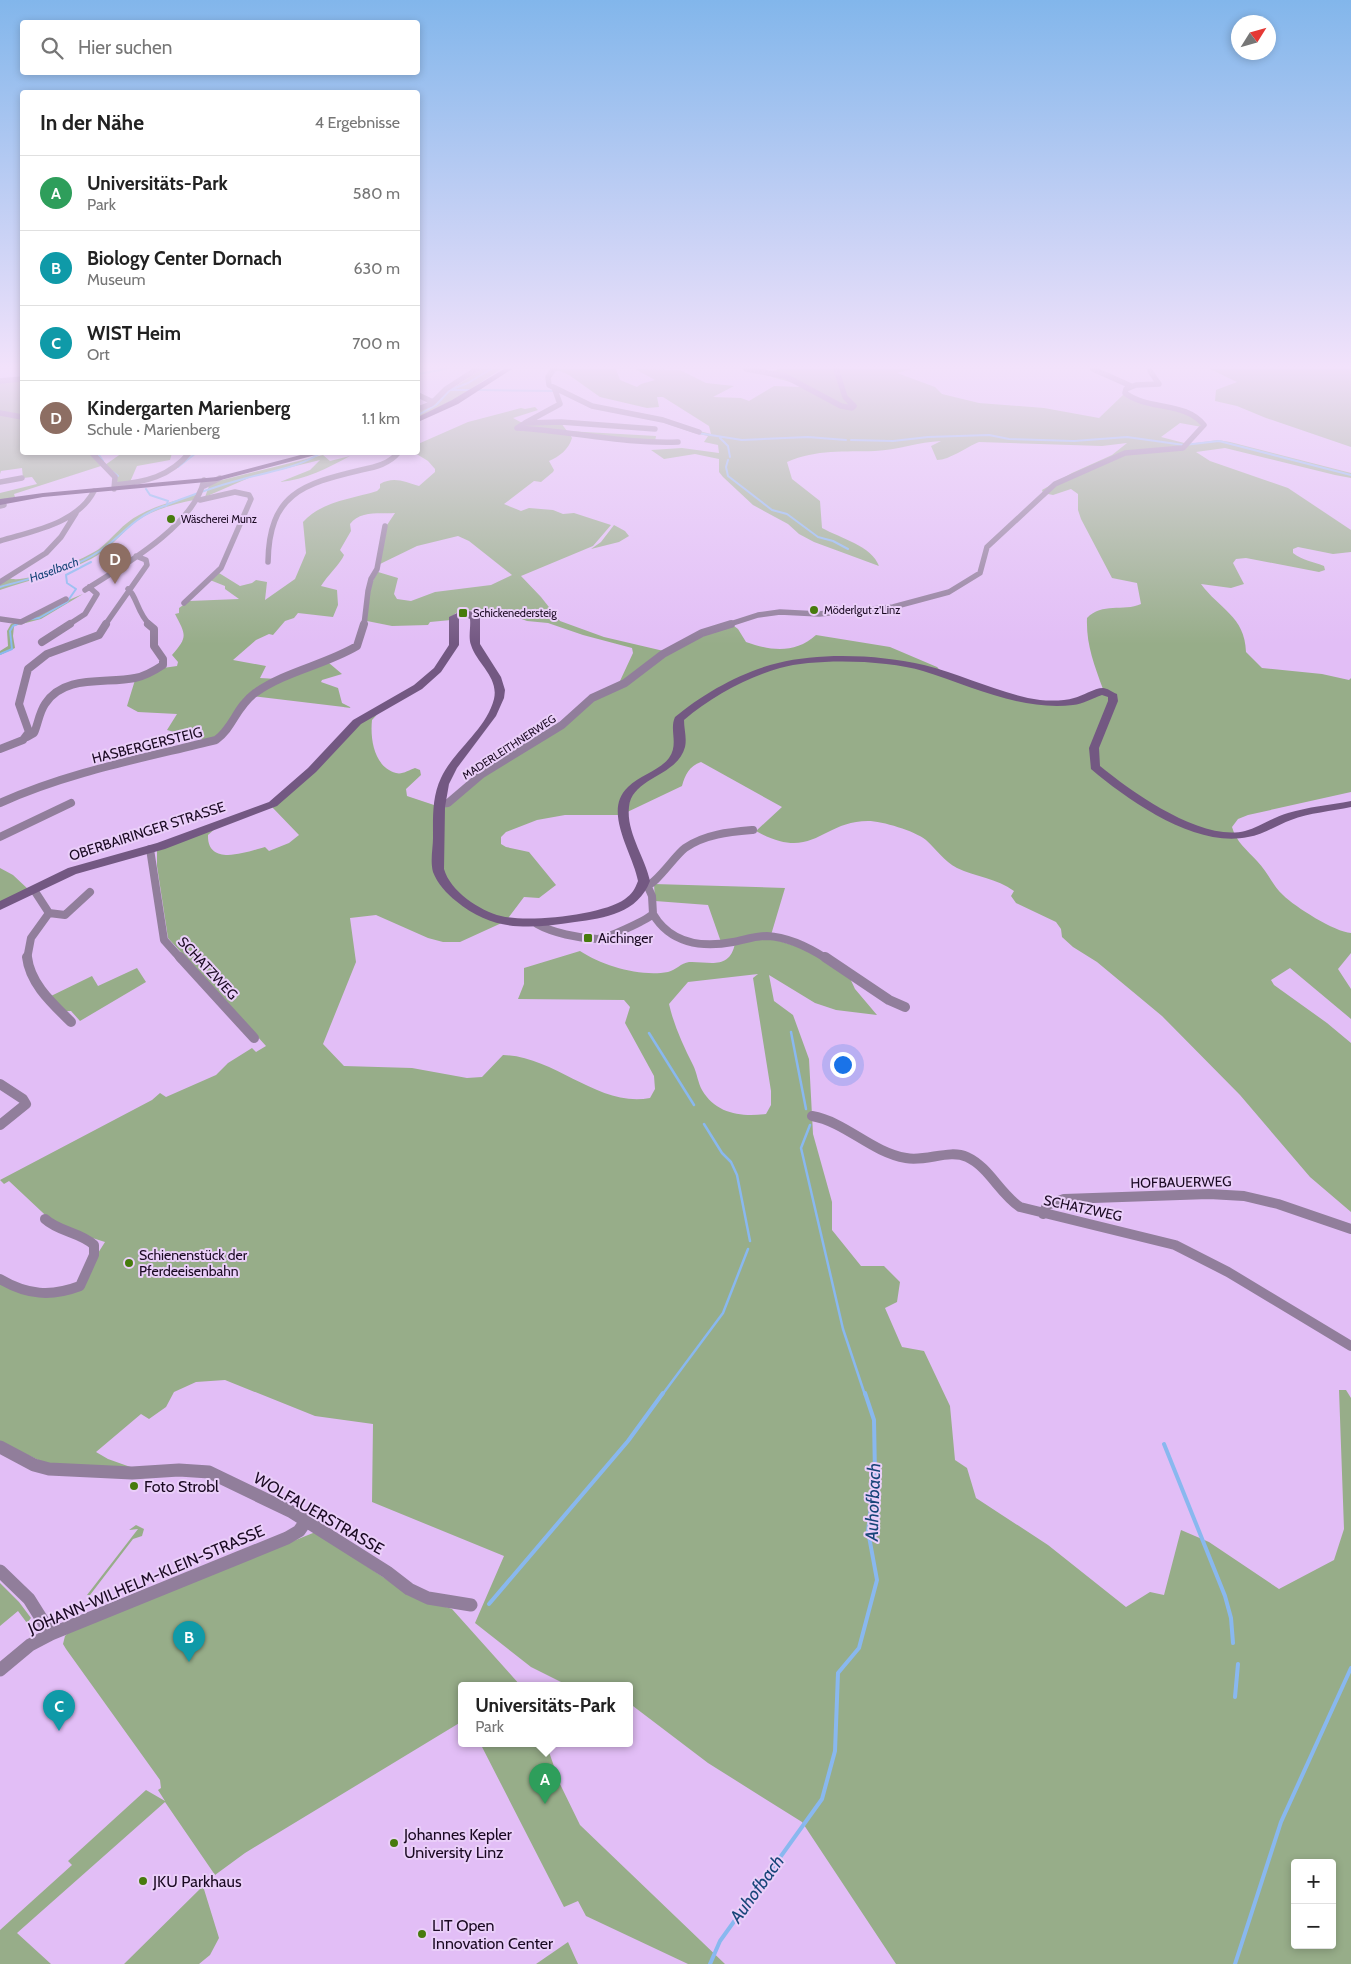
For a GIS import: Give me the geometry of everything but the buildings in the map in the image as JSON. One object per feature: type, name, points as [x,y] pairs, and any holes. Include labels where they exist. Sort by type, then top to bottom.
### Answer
[{"type":"main road","points":[[1,504],[115,487],[204,486],[220,478],[287,461]]},
{"type":"street","points":[[99,461],[114,476],[115,487],[153,481],[163,477],[181,461]]},
{"type":"street","points":[[268,562],[267,539],[269,526],[275,513],[285,502],[318,482],[380,465],[389,461]]},
{"type":"street","name":"MADERLEITHNERWEG","points":[[440,804],[448,803],[482,774],[562,724],[592,698],[625,683],[663,654],[702,633],[758,615],[780,612],[819,614],[878,609],[900,606],[944,594],[976,577],[982,569],[987,547],[1055,484],[1107,461]]},
{"type":"street","points":[[0,482],[22,478]]},
{"type":"street","points":[[87,589],[136,556],[184,516],[200,498],[204,486]]},
{"type":"street","points":[[0,582],[60,540],[76,513],[91,499],[94,491]]},
{"type":"street","points":[[184,603],[221,568],[251,499],[248,495],[238,492],[200,498]]},
{"type":"street","points":[[0,541],[54,523],[76,513]]},
{"type":"street","points":[[54,523],[64,523],[68,526]]},
{"type":"street","name":"HASBERGERSTEIG","points":[[0,804],[22,793],[109,766],[216,740],[225,733],[239,708],[257,692],[290,674],[335,659],[357,646],[365,621],[368,591],[371,579],[377,569],[385,526]]},
{"type":"street","points":[[27,737],[29,728],[21,709],[19,698],[28,669],[47,654],[99,636],[147,563],[144,558],[136,556]]},
{"type":"street","points":[[42,642],[85,614],[97,594],[95,590],[87,589]]},
{"type":"street","points":[[0,749],[34,733],[46,702],[66,688],[82,682],[134,679],[154,672],[163,665],[163,660],[154,646],[154,629],[143,621],[132,592],[128,590]]},
{"type":"street","points":[[0,619],[20,622],[66,599]]},
{"type":"street","name":"OBERBAIRINGER STRASSE","points":[[0,906],[72,871],[150,849],[264,809],[280,800],[357,722],[418,687],[438,670],[454,646],[454,617],[469,613],[475,618],[474,634],[476,647],[497,678],[500,696],[495,709],[448,776],[441,791],[438,871],[450,888],[469,905],[488,916],[514,924],[538,924],[610,912],[629,902],[675,856],[699,838],[710,834],[753,830]]},
{"type":"street","points":[[905,1007],[889,1002],[830,960],[797,944],[768,936],[721,944],[677,940],[664,930],[652,914],[652,896],[645,887],[643,875],[623,815],[624,798],[628,791],[657,773],[674,759],[680,743],[679,719],[700,701],[760,672],[803,662],[860,660],[897,663],[923,668],[998,693],[1042,703],[1074,702],[1099,692],[1108,692],[1113,696],[1113,701],[1094,748],[1095,767],[1113,782],[1197,831],[1232,836],[1248,834],[1290,816],[1351,804]]},
{"type":"street","points":[[0,836],[72,803]]},
{"type":"street","name":"SCHATZWEG","points":[[150,849],[164,940],[254,1038]]},
{"type":"street","points":[[34,890],[49,913],[65,915],[90,892]]},
{"type":"street","points":[[49,913],[29,940],[27,962],[44,993],[70,1022]]},
{"type":"street","name":"OBERBAIRINGER STRASSE","points":[[538,924],[548,930],[599,939],[607,934],[640,924],[652,914]]},
{"type":"street","points":[[0,1084],[23,1099],[26,1104],[0,1125]]},
{"type":"street","name":"SCHATZWEG","points":[[812,1116],[823,1118],[880,1149],[905,1158],[924,1160],[957,1155],[969,1158],[983,1170],[998,1190],[1011,1203],[1043,1214],[1175,1245],[1207,1260],[1351,1346]]},
{"type":"street","name":"HOFBAUERWEG","points":[[1043,1214],[1043,1210],[1050,1203],[1064,1199],[1226,1194],[1278,1204],[1351,1229]]},
{"type":"street","points":[[0,1278],[36,1295],[59,1294],[80,1286],[82,1276],[94,1253],[94,1244],[88,1239],[56,1229],[44,1219]]},
{"type":"street","name":"WOLFAUERSTRASSE","points":[[0,1447],[34,1465],[49,1469],[132,1473],[179,1470],[209,1472],[241,1486],[306,1521],[387,1572],[409,1589],[428,1598],[471,1605]]},
{"type":"street","name":"JOHANN-WILHELM-KLEIN-STRASSE","points":[[0,1670],[30,1645],[51,1634],[287,1538],[299,1531],[306,1521]]},
{"type":"street","points":[[0,1571],[24,1594],[44,1619],[51,1634]]},
{"type":"green space","points":[[0,461],[96,461],[101,466],[14,494],[15,497],[0,500],[0,493],[37,484],[32,477],[23,478],[22,468],[1,471],[0,474]]},
{"type":"green space","points":[[111,461],[166,461],[137,466],[130,482],[119,484],[105,465]]},
{"type":"green space","points":[[300,461],[317,461],[251,477],[205,497],[209,486],[218,481]]},
{"type":"green space","points":[[319,461],[341,461],[307,476],[280,482],[310,470]]},
{"type":"green space","points":[[427,461],[550,461],[554,470],[553,472],[541,482],[534,481],[504,504],[521,511],[529,508],[553,510],[563,514],[574,513],[611,525],[593,546],[521,576],[560,621],[604,637],[668,652],[710,630],[730,623],[738,629],[746,642],[774,649],[791,648],[800,645],[816,635],[890,647],[937,667],[942,672],[941,676],[998,695],[1041,704],[1075,703],[1098,693],[1106,694],[1112,698],[1098,730],[1102,732],[1117,701],[1113,693],[1103,689],[1089,645],[1087,618],[1099,610],[1141,604],[1137,583],[1112,578],[1081,519],[1078,510],[1078,494],[1071,489],[1053,495],[1043,493],[1042,490],[1099,461],[1209,461],[1288,488],[1351,530],[1351,552],[1333,554],[1298,547],[1293,549],[1293,553],[1324,566],[1325,570],[1319,572],[1246,558],[1236,559],[1233,563],[1244,584],[1231,588],[1201,584],[1236,621],[1245,640],[1246,652],[1262,668],[1322,674],[1349,680],[1351,678],[1351,792],[1248,815],[1238,819],[1232,827],[1239,841],[1261,865],[1283,895],[1315,918],[1344,932],[1351,933],[1351,953],[1338,969],[1351,989],[1351,1019],[1290,968],[1271,980],[1274,985],[1327,1023],[1351,1043],[1351,1212],[1310,1177],[1240,1095],[1162,1016],[1097,962],[1073,947],[1062,937],[1061,929],[1056,922],[1016,903],[1011,896],[1014,891],[993,880],[957,868],[921,837],[907,830],[881,823],[868,821],[852,823],[804,842],[791,843],[775,840],[756,831],[782,807],[701,762],[688,771],[682,786],[621,815],[565,815],[537,820],[506,832],[501,837],[501,844],[506,847],[529,852],[556,885],[539,898],[524,897],[506,921],[460,942],[443,942],[428,938],[376,915],[350,918],[356,962],[323,1044],[344,1066],[412,1068],[467,1078],[482,1077],[503,1055],[522,1058],[541,1064],[613,1096],[631,1099],[650,1098],[655,1089],[654,1076],[625,1023],[630,1007],[624,1000],[518,999],[524,984],[524,968],[580,951],[611,966],[634,972],[668,972],[689,962],[717,963],[723,961],[732,952],[735,943],[767,937],[811,951],[848,974],[855,989],[877,1015],[836,1010],[815,1003],[769,975],[774,1001],[793,1015],[809,1059],[813,1134],[832,1202],[832,1230],[861,1266],[884,1266],[900,1282],[897,1302],[885,1308],[902,1347],[924,1351],[950,1406],[955,1460],[967,1468],[976,1498],[1048,1545],[1126,1607],[1150,1592],[1164,1595],[1181,1530],[1209,1542],[1279,1589],[1334,1560],[1344,1529],[1339,1390],[1346,1390],[1351,1398],[1351,1964],[896,1964],[802,1822],[708,1763],[633,1706],[633,1682],[561,1682],[531,1667],[475,1623],[504,1556],[372,1502],[373,1424],[315,1416],[225,1380],[196,1382],[174,1392],[166,1407],[149,1419],[141,1414],[96,1452],[108,1459],[136,1469],[49,1465],[0,1442],[0,1281],[20,1292],[41,1296],[62,1294],[84,1287],[88,1269],[105,1242],[58,1227],[9,1181],[4,1184],[0,1180],[152,1100],[160,1093],[166,1097],[216,1075],[228,1063],[252,1048],[256,1052],[266,1046],[168,938],[157,866],[157,851],[167,845],[217,827],[208,835],[209,845],[214,851],[221,854],[239,854],[265,847],[269,851],[289,843],[299,835],[272,807],[302,783],[353,729],[384,707],[372,720],[373,744],[378,759],[389,770],[396,773],[403,773],[415,768],[420,770],[421,775],[406,789],[407,796],[437,806],[437,817],[443,814],[442,808],[483,775],[559,728],[598,696],[624,684],[620,681],[633,653],[632,648],[583,635],[548,623],[527,621],[508,614],[473,610],[456,613],[451,617],[451,620],[430,622],[428,625],[392,626],[367,621],[370,589],[378,572],[398,578],[394,594],[397,599],[411,601],[435,592],[491,585],[512,575],[469,541],[458,536],[417,546],[380,564],[387,525],[395,513],[365,515],[350,524],[351,531],[340,550],[344,555],[321,586],[337,590],[338,605],[333,617],[298,613],[294,618],[285,621],[273,635],[269,634],[256,640],[233,660],[266,666],[260,678],[277,679],[259,688],[248,697],[220,734],[208,741],[167,730],[177,714],[138,712],[127,706],[135,680],[163,668],[177,666],[178,662],[172,655],[181,644],[184,636],[175,614],[179,613],[179,608],[189,601],[239,599],[225,589],[225,586],[210,580],[219,573],[240,586],[256,580],[267,582],[265,600],[295,579],[306,553],[303,522],[311,515],[328,505],[377,491],[380,488],[380,484],[390,480],[419,486],[435,472],[435,469]],"holes":[[[758,974],[753,978],[771,1091],[771,1105],[766,1114],[747,1115],[730,1112],[714,1104],[708,1098],[699,1084],[676,1028],[669,1004],[688,982]]]},
{"type":"green space","points":[[719,461],[791,461],[787,462],[792,479],[820,501],[822,528],[863,548],[870,553],[879,566],[814,542],[799,534],[788,524],[753,505],[719,472]]},
{"type":"green space","points":[[1277,461],[1303,461],[1351,473],[1351,478]]},
{"type":"green space","points":[[198,494],[194,500],[162,509],[139,519],[108,547],[91,559],[69,569],[0,590],[0,583],[9,578],[27,578],[40,575],[81,559],[99,549],[128,522],[146,511]]},
{"type":"green space","points":[[614,525],[625,531],[629,536],[619,542],[591,549],[601,542]]},
{"type":"green space","points":[[83,594],[41,619],[14,626],[15,648],[0,655],[0,651],[8,646],[7,631],[11,624]]},
{"type":"green space","points":[[329,663],[342,674],[322,680],[321,682],[338,688],[342,703],[352,708],[252,696],[273,683]]},
{"type":"green space","points":[[0,868],[13,875],[29,890],[0,903]]},
{"type":"green space","points":[[654,884],[785,888],[771,935],[721,942],[708,905],[655,901]]},
{"type":"green space","points":[[137,968],[146,982],[80,1021],[71,1011],[64,1011],[51,996],[92,976],[98,986]]},
{"type":"green space","points":[[136,1525],[144,1529],[142,1536],[133,1539],[90,1595],[87,1595],[138,1529],[129,1530]]},
{"type":"green space","points":[[317,1533],[410,1595],[452,1609],[517,1682],[458,1682],[458,1724],[245,1853],[215,1875],[165,1802],[17,1933],[51,1964],[0,1964],[0,1930],[72,1865],[68,1861],[146,1790],[165,1801],[158,1790],[161,1788],[160,1780],[63,1644],[65,1636],[69,1632]]},
{"type":"green space","points":[[0,1583],[19,1602],[31,1618],[27,1623],[18,1611],[0,1626]]},
{"type":"green space","points":[[482,1747],[547,1747],[560,1784],[580,1825],[725,1964],[688,1964],[586,1916],[578,1901],[564,1907]]},
{"type":"green space","points":[[203,1886],[219,1938],[210,1955],[199,1964],[124,1964]]},
{"type":"green space","points":[[568,1942],[578,1964],[536,1964]]},
{"type":"waterway","points":[[178,467],[186,461]]},
{"type":"waterway","name":"Haselbach","points":[[166,505],[221,486],[306,461]]},
{"type":"waterway","points":[[728,461],[726,467],[728,476],[772,510],[787,514],[818,537],[833,541],[848,549]]},
{"type":"waterway","points":[[1295,461],[1351,475]]},
{"type":"waterway","points":[[113,472],[118,476]]},
{"type":"waterway","points":[[146,489],[150,495],[168,501],[166,505]]},
{"type":"waterway","name":"Haselbach","points":[[0,587],[52,573],[76,564],[100,551],[146,514],[166,505]]},
{"type":"waterway","points":[[31,619],[39,618],[67,602],[76,589],[67,583],[66,575],[91,562]]},
{"type":"waterway","points":[[0,654],[12,649],[10,631],[13,626],[19,623]]},
{"type":"waterway","name":"Auhofbach","points":[[791,1032],[806,1109]]},
{"type":"waterway","points":[[649,1033],[694,1105]]},
{"type":"waterway","points":[[704,1124],[722,1153],[731,1162],[737,1175],[750,1241]]},
{"type":"waterway","name":"Auhofbach","points":[[810,1125],[801,1148],[843,1329],[865,1395]]},
{"type":"waterway","points":[[662,1395],[723,1313],[748,1249]]},
{"type":"waterway","points":[[489,1604],[628,1441],[663,1393]]},
{"type":"waterway","name":"Auhofbach","points":[[710,1964],[720,1941],[822,1799],[835,1751],[838,1673],[859,1648],[877,1580],[868,1531],[875,1475],[874,1420],[865,1393]]},
{"type":"waterway","points":[[1164,1444],[1225,1596],[1231,1618],[1233,1643]]},
{"type":"waterway","points":[[1235,1697],[1238,1664]]},
{"type":"waterway","points":[[1235,1964],[1281,1822],[1351,1668]]},
{"type":"place","name":"Wäscherei Munz","points":[[171,519]]},
{"type":"place","name":"Kindergarten Marienberg","points":[[115,584]]},
{"type":"place","name":"Möderlgut z'Linz","points":[[814,610]]},
{"type":"place","name":"Schickenedersteig","points":[[463,613]]},
{"type":"place","name":"Aichinger","points":[[588,938]]},
{"type":"place","name":"Schienenstück der Pferdeeisenbahn","points":[[129,1263]]},
{"type":"place","name":"Foto Strobl","points":[[134,1486]]},
{"type":"place","name":"Biology Center Dornach","points":[[189,1662]]},
{"type":"place","name":"WIST Heim","points":[[59,1731]]},
{"type":"place","name":"Universitäts-Park","points":[[545,1804]]},
{"type":"place","name":"Johannes Kepler University Linz","points":[[394,1843]]},
{"type":"place","name":"JKU Parkhaus","points":[[143,1881]]},
{"type":"place","name":"LIT Open Innovation Center","points":[[422,1934]]}]
